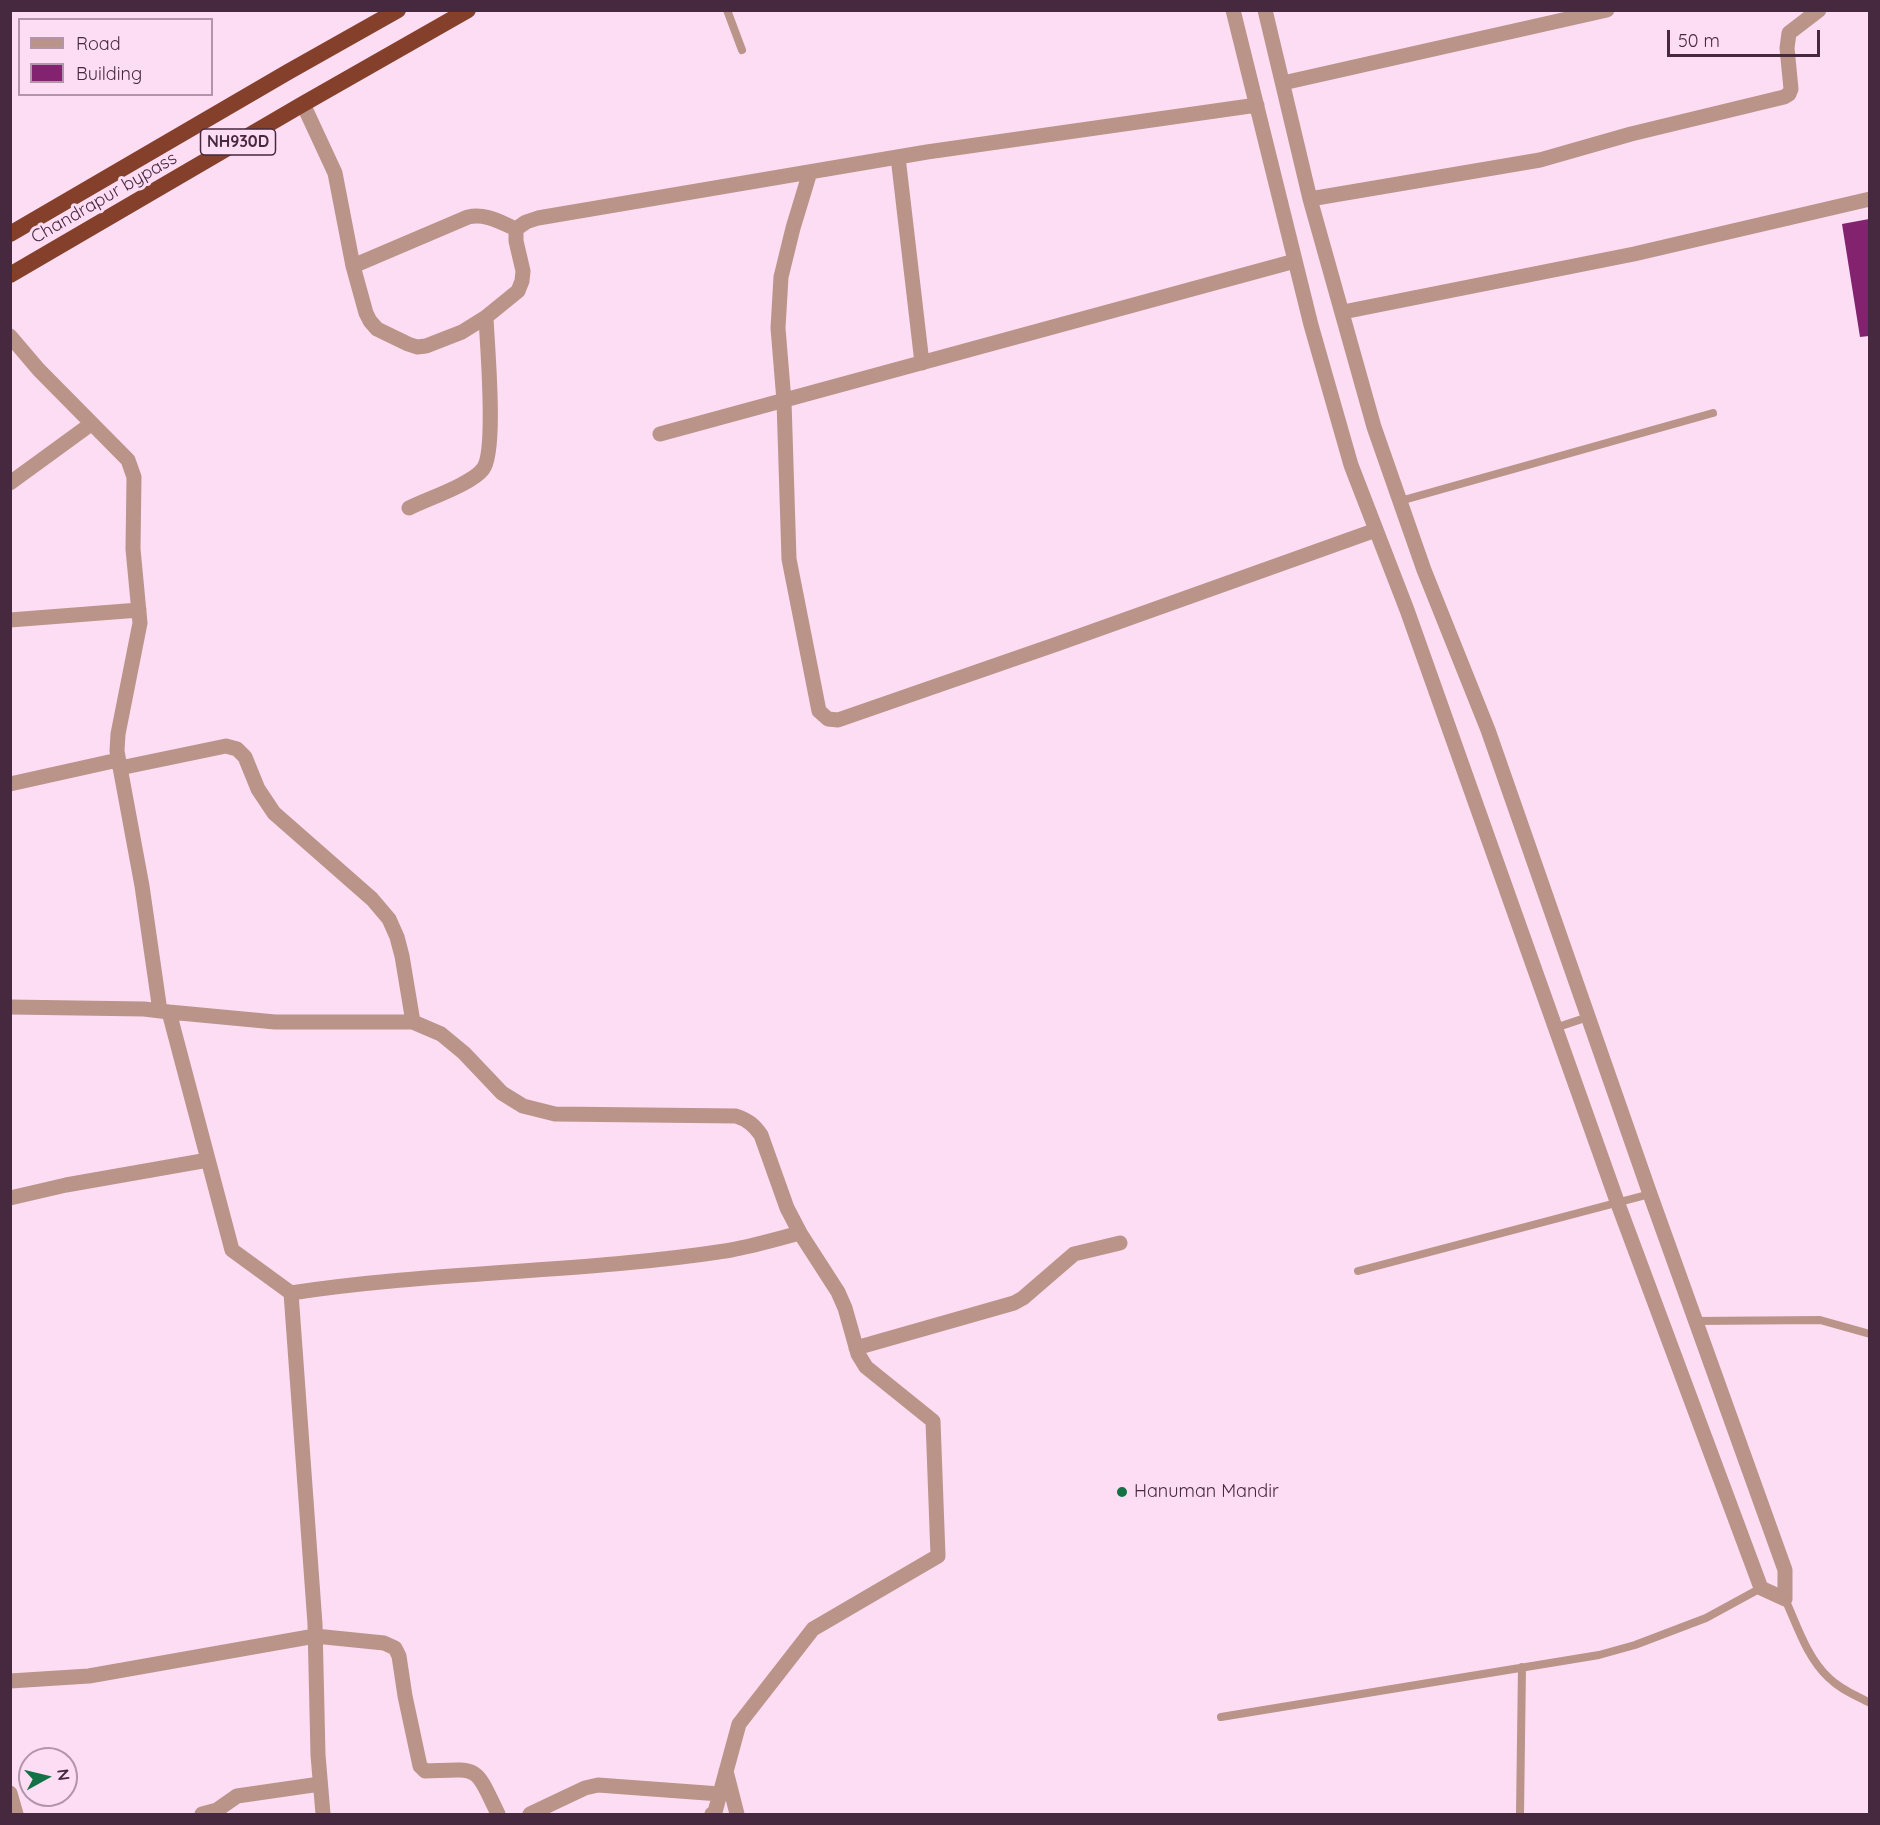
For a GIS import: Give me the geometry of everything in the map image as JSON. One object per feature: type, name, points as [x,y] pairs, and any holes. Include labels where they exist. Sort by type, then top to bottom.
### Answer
[{"type":"highway","name":"Chandrapur bypass","points":[[10,234],[398,10]]},
{"type":"highway","name":"Chandrapur bypass","points":[[10,275],[468,10]]},
{"type":"street","points":[[1233,10],[1311,325],[1351,465],[1411,621],[1618,1204],[1761,1588],[1785,1599],[1785,1570],[1650,1194],[1488,730],[1424,570],[1374,427],[1310,199],[1265,10]]},
{"type":"street","points":[[1283,83],[1543,17],[1607,10]]},
{"type":"street","points":[[1310,199],[1540,160],[1631,134],[1784,97],[1791,89],[1787,48],[1789,33],[1819,10]]},
{"type":"street","points":[[303,104],[335,173],[353,266],[370,321],[377,329],[417,346],[462,332],[486,317],[518,291],[522,281],[523,271],[516,241],[516,229]]},
{"type":"street","points":[[516,229],[538,218],[898,157],[1257,105]]},
{"type":"street","points":[[898,157],[922,363]]},
{"type":"street","points":[[810,172],[781,277],[778,328],[784,401],[789,559],[819,711],[828,719],[838,720],[882,705],[1376,530]]},
{"type":"street","points":[[1342,312],[1634,254],[1869,199]]},
{"type":"street","points":[[353,266],[468,217],[485,216],[516,229]]},
{"type":"street","points":[[660,434],[1296,261]]},
{"type":"street","points":[[409,508],[474,478],[484,468],[490,439],[486,317]]},
{"type":"street","points":[[10,336],[91,424],[128,460],[132,468],[139,632],[117,741],[119,764],[164,1012],[232,1250],[291,1293],[356,1283],[673,1258],[727,1251],[800,1233]]},
{"type":"street","points":[[10,483],[91,424]]},
{"type":"street","points":[[10,620],[139,610]]},
{"type":"street","points":[[10,784],[226,747],[237,748],[245,757],[258,789],[274,813],[372,899],[389,919],[402,956],[413,1022]]},
{"type":"street","points":[[10,1007],[144,1009],[275,1022],[413,1022],[441,1034],[464,1053],[502,1093],[523,1106],[555,1114],[736,1116],[756,1127],[761,1135],[787,1208],[800,1233],[838,1292],[856,1347],[866,1368],[933,1421],[938,1556],[813,1629],[738,1724],[715,1812],[712,1815]]},
{"type":"street","points":[[10,1198],[66,1185],[208,1160]]},
{"type":"street","points":[[856,1347],[1014,1303],[1023,1298],[1074,1254],[1120,1243]]},
{"type":"street","points":[[291,1293],[301,1410],[315,1636],[323,1815]]},
{"type":"street","points":[[10,1681],[89,1676],[315,1636],[384,1643],[395,1648],[399,1656],[420,1766],[425,1771],[466,1770],[475,1772],[481,1779],[498,1815]]},
{"type":"street","points":[[726,1771],[737,1815]]},
{"type":"street","points":[[202,1815],[217,1810],[237,1796],[321,1784]]},
{"type":"street","points":[[530,1815],[585,1788],[597,1785],[720,1794]]},
{"type":"street","points":[[10,1793],[16,1815]]},
{"type":"lane","points":[[727,10],[742,50]]},
{"type":"lane","points":[[1400,501],[1713,413]]},
{"type":"lane","points":[[1555,1028],[1588,1017]]},
{"type":"lane","points":[[1358,1272],[1650,1194]]},
{"type":"lane","points":[[1695,1321],[1820,1320],[1869,1334]]},
{"type":"lane","points":[[1221,1717],[1599,1655],[1635,1645],[1706,1618],[1761,1588]]},
{"type":"lane","points":[[1785,1599],[1814,1663],[1828,1678],[1869,1703]]},
{"type":"lane","points":[[1520,1815],[1522,1667]]},
{"type":"building","points":[[1869,219],[1869,336],[1860,337],[1842,224]]},
{"type":"place","name":"Hanuman Mandir","points":[[1122,1492]]}]
